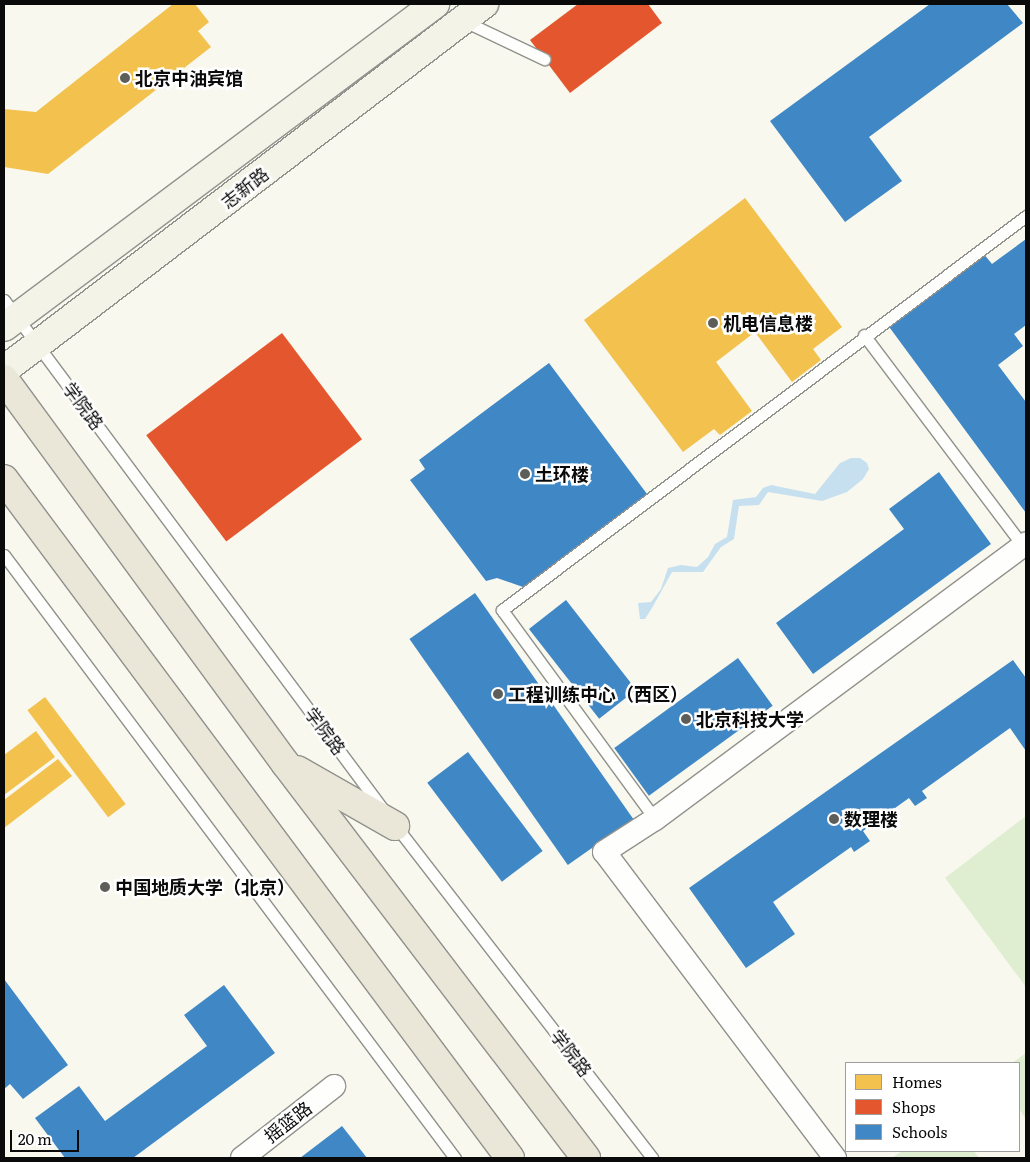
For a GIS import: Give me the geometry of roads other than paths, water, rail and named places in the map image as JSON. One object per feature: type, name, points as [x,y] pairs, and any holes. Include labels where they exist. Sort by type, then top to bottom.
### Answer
[{"type":"main road","name":"志新路","points":[[8,315],[435,4]]},
{"type":"main road","name":"志新路","points":[[4,370],[38,346],[484,4]]},
{"type":"main road","points":[[4,379],[285,764],[586,1158]]},
{"type":"main road","points":[[4,479],[510,1158]]},
{"type":"main road","points":[[285,764],[395,826]]},
{"type":"street","points":[[835,1158],[604,852],[655,819],[1024,545]]},
{"type":"street","name":"摇篮路","points":[[242,1158],[334,1086]]},
{"type":"lane","points":[[462,20],[544,59]]},
{"type":"lane","points":[[655,819],[502,610],[864,335],[1026,216]]},
{"type":"lane","name":"学院路","points":[[8,315],[38,346],[395,826],[652,1158]]},
{"type":"lane","points":[[864,335],[1024,545]]},
{"type":"lane","points":[[4,555],[456,1158]]},
{"type":"water","points":[[851,458],[860,458],[867,463],[869,469],[863,479],[847,492],[822,501],[768,492],[759,505],[739,506],[734,539],[721,547],[703,572],[672,572],[645,619],[640,619],[638,603],[651,602],[661,589],[668,568],[681,565],[697,567],[708,557],[715,544],[727,537],[733,500],[756,497],[763,488],[771,485],[815,494],[840,463]]},
{"type":"place","name":"北京中油宾馆","points":[[125,78]]},
{"type":"place","name":"机电信息楼","points":[[713,323]]},
{"type":"place","name":"土环楼","points":[[525,474]]},
{"type":"place","name":"工程训练中心（西区）","points":[[498,694]]},
{"type":"place","name":"北京科技大学","points":[[686,719]]},
{"type":"place","name":"数理楼","points":[[834,819]]},
{"type":"place","name":"中国地质大学（北京）","points":[[105,887]]}]
